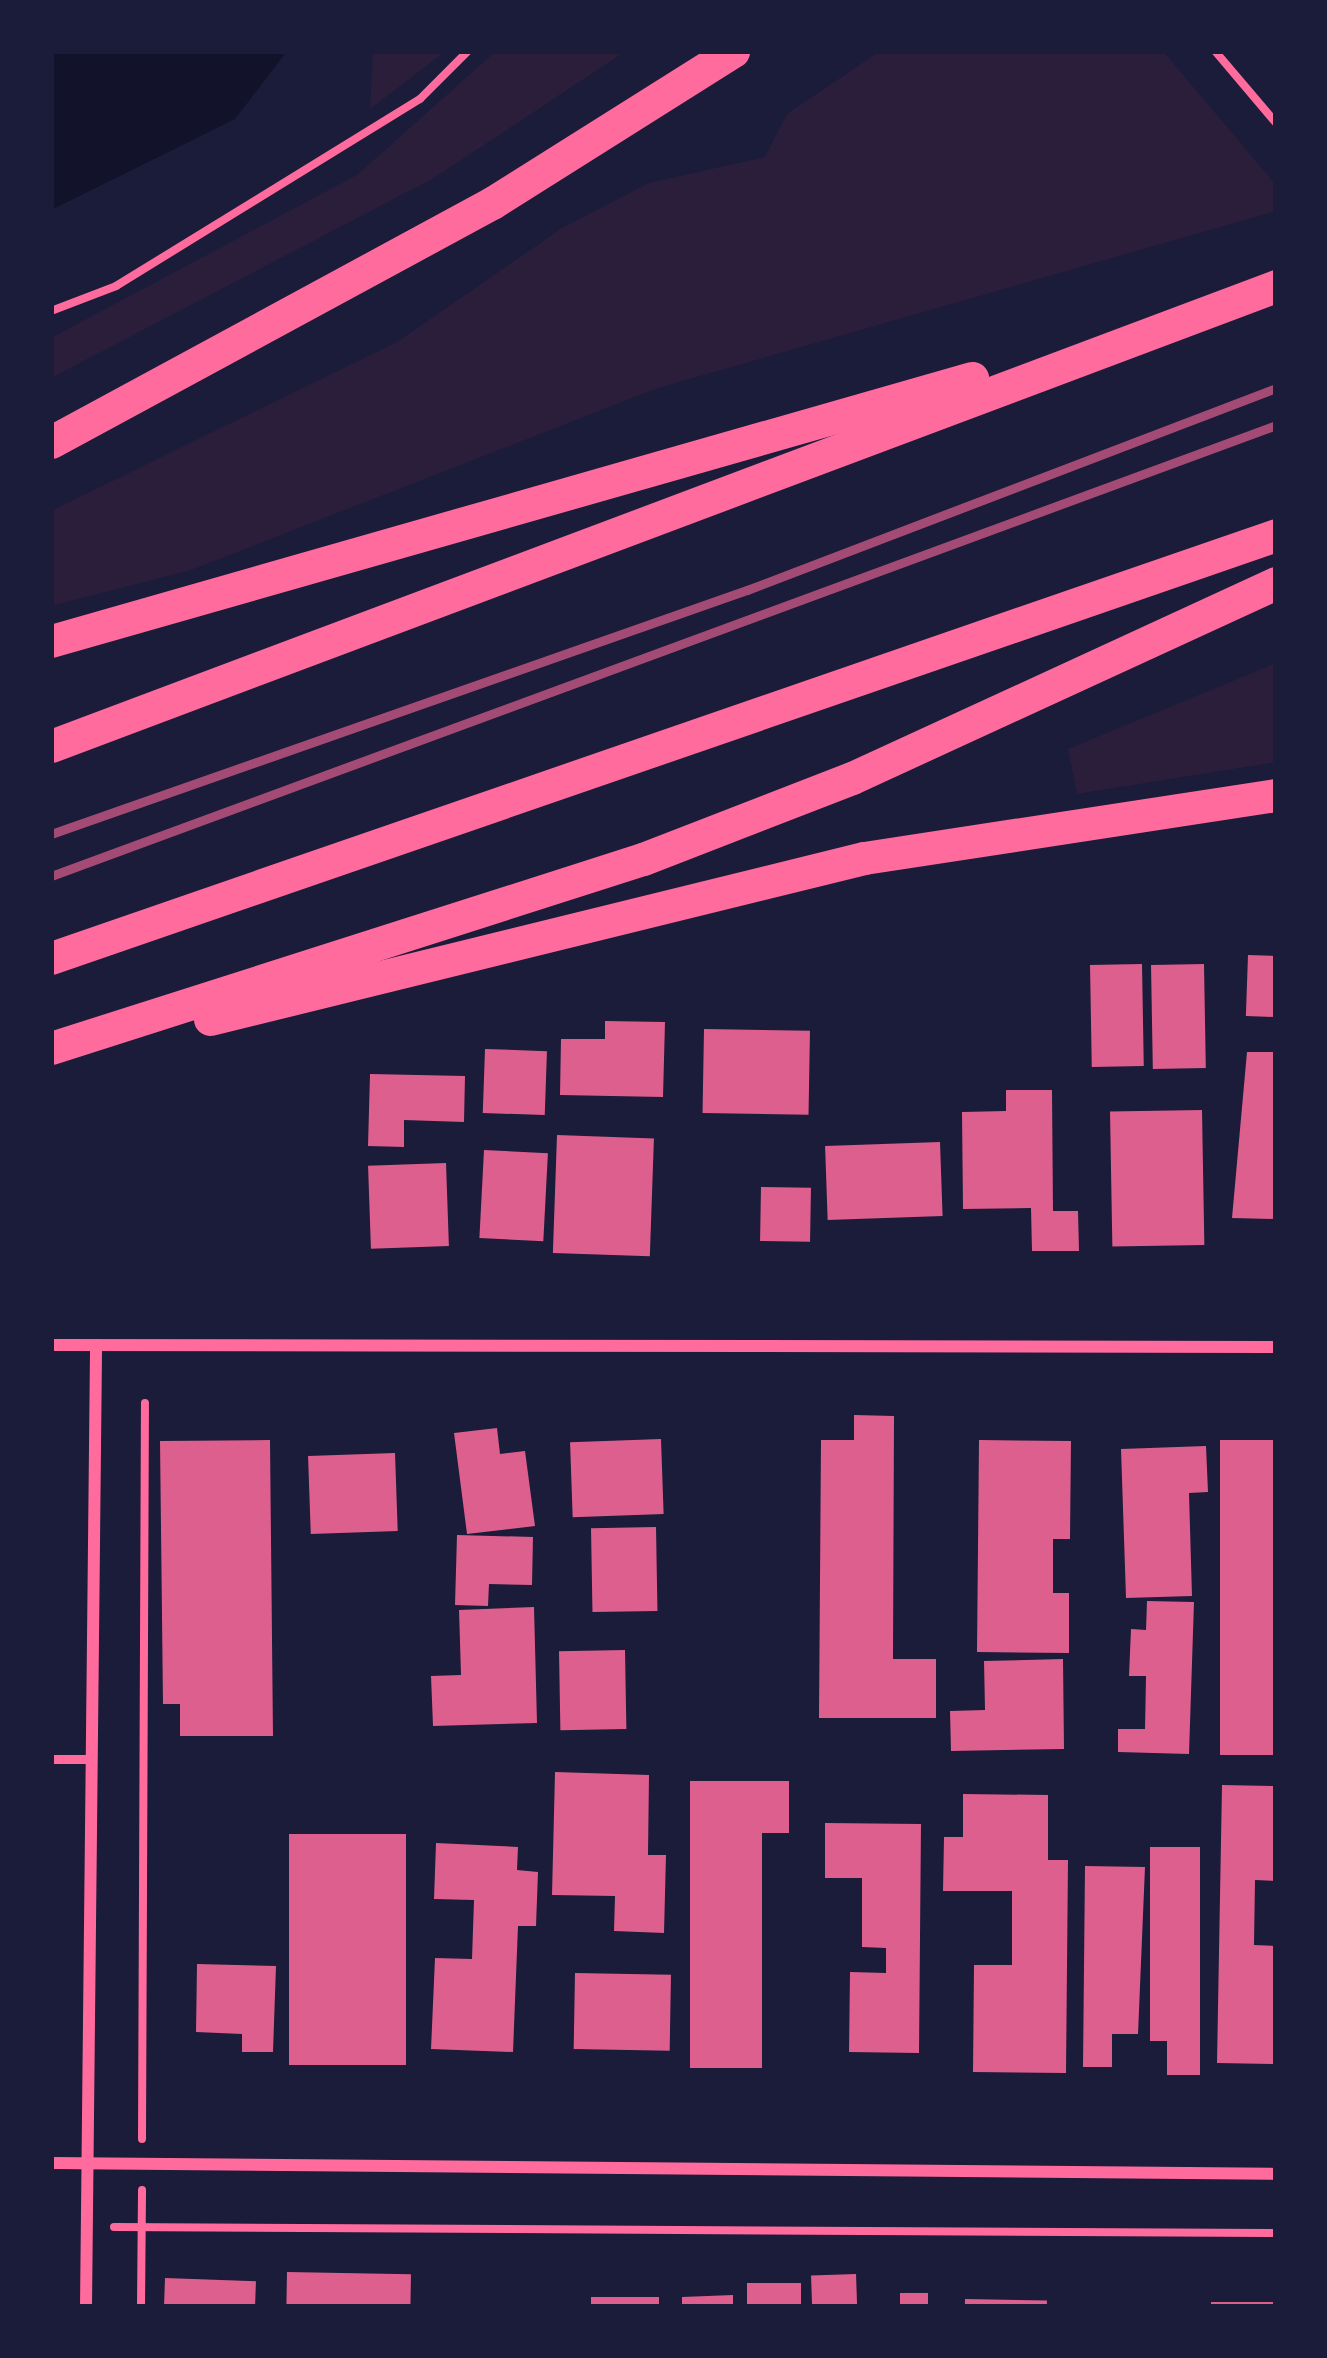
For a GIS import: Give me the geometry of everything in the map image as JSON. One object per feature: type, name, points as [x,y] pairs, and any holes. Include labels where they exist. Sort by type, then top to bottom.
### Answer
[{"type":"highway","points":[[51,442],[492,203],[733,51]]},
{"type":"highway","points":[[51,746],[1276,286]]},
{"type":"highway","points":[[51,641],[1238,299]]},
{"type":"highway","points":[[51,958],[1276,536]]},
{"type":"highway","points":[[51,1048],[643,859],[852,778],[1276,583]]},
{"type":"highway","points":[[51,1059],[823,867],[1276,795]]},
{"type":"street","points":[[86,2307],[95,1345]]},
{"type":"street","points":[[51,1346],[1276,1347]]},
{"type":"street","points":[[51,2163],[1276,2174]]},
{"type":"lane","points":[[51,1759],[91,1759]]},
{"type":"path","points":[[51,311],[116,286],[420,99],[468,51]]},
{"type":"path","points":[[1215,51],[1276,123]]},
{"type":"path","points":[[141,2307],[145,1403]]},
{"type":"path","points":[[87,2227],[1276,2233]]},
{"type":"shaded area","points":[[51,51],[287,51],[235,119],[51,210]]},
{"type":"shaded area","points":[[373,51],[446,51],[370,109]]},
{"type":"shaded area","points":[[496,51],[626,51],[434,178],[51,378],[51,338],[357,175]]},
{"type":"shaded area","points":[[880,51],[1163,51],[1276,185],[1276,211],[658,388],[191,570],[51,606],[51,511],[397,342],[562,228],[649,183],[765,157],[787,114]]},
{"type":"shaded area","points":[[1276,663],[1276,762],[1077,794],[1068,749]]},
{"type":"building","points":[[1248,955],[1276,956],[1274,1017],[1246,1016]]},
{"type":"building","points":[[1142,964],[1144,1066],[1092,1067],[1090,965]]},
{"type":"building","points":[[1204,964],[1206,1068],[1153,1069],[1151,965]]},
{"type":"building","points":[[605,1021],[665,1022],[663,1097],[560,1095],[561,1039],[605,1039]]},
{"type":"building","points":[[704,1029],[810,1031],[809,1115],[703,1113]]},
{"type":"building","points":[[485,1049],[547,1051],[545,1115],[483,1113]]},
{"type":"building","points":[[1247,1052],[1276,1052],[1276,1219],[1232,1218]]},
{"type":"building","points":[[370,1074],[465,1076],[464,1122],[404,1120],[404,1147],[368,1146]]},
{"type":"building","points":[[1006,1090],[1052,1090],[1053,1211],[1078,1211],[1079,1251],[1032,1251],[1031,1208],[963,1209],[962,1112],[1006,1111]]},
{"type":"building","points":[[1202,1110],[1204,1245],[1112,1247],[1110,1112]]},
{"type":"building","points":[[557,1135],[654,1138],[650,1256],[553,1253]]},
{"type":"building","points":[[940,1142],[943,1216],[828,1220],[825,1146]]},
{"type":"building","points":[[484,1150],[548,1153],[543,1241],[479,1238]]},
{"type":"building","points":[[446,1163],[449,1246],[371,1249],[368,1166]]},
{"type":"building","points":[[761,1187],[811,1188],[810,1242],[760,1241]]},
{"type":"building","points":[[854,1415],[894,1416],[893,1659],[936,1659],[936,1718],[819,1718],[821,1440],[854,1440]]},
{"type":"building","points":[[497,1428],[500,1454],[525,1451],[535,1526],[467,1534],[454,1433]]},
{"type":"building","points":[[661,1439],[664,1514],[573,1517],[570,1442]]},
{"type":"building","points":[[270,1440],[273,1736],[180,1736],[180,1704],[163,1704],[160,1441]]},
{"type":"building","points":[[979,1440],[1071,1441],[1070,1539],[1053,1539],[1053,1593],[1069,1593],[1069,1653],[977,1652]]},
{"type":"building","points":[[1220,1440],[1276,1440],[1276,1755],[1220,1755]]},
{"type":"building","points":[[1206,1446],[1208,1492],[1189,1493],[1192,1596],[1126,1598],[1121,1449]]},
{"type":"building","points":[[395,1453],[398,1531],[311,1534],[308,1456]]},
{"type":"building","points":[[656,1527],[657,1611],[592,1612],[591,1528]]},
{"type":"building","points":[[457,1535],[533,1537],[532,1585],[489,1584],[488,1606],[455,1605]]},
{"type":"building","points":[[1147,1601],[1194,1602],[1189,1754],[1118,1752],[1118,1729],[1145,1729],[1146,1676],[1129,1676],[1131,1629],[1146,1630]]},
{"type":"building","points":[[534,1607],[537,1723],[433,1726],[431,1676],[461,1675],[459,1610]]},
{"type":"building","points":[[625,1650],[626,1729],[560,1730],[559,1651]]},
{"type":"building","points":[[1063,1659],[1064,1749],[951,1751],[950,1711],[985,1710],[984,1661]]},
{"type":"building","points":[[555,1772],[649,1775],[648,1855],[666,1855],[664,1933],[614,1931],[615,1896],[552,1895]]},
{"type":"building","points":[[690,1781],[789,1781],[789,1833],[762,1833],[762,2068],[690,2068]]},
{"type":"building","points":[[1222,1785],[1276,1786],[1276,1881],[1255,1880],[1254,1945],[1276,1946],[1276,2064],[1217,2063]]},
{"type":"building","points":[[963,1794],[1048,1795],[1048,1860],[1068,1860],[1066,2073],[973,2072],[974,1965],[1012,1965],[1012,1891],[943,1891],[944,1837],[963,1837]]},
{"type":"building","points":[[825,1823],[921,1824],[919,2053],[849,2052],[850,1972],[886,1973],[886,1948],[862,1947],[862,1878],[825,1878]]},
{"type":"building","points":[[289,1834],[406,1834],[406,2065],[289,2065]]},
{"type":"building","points":[[436,1843],[518,1847],[517,1870],[538,1872],[536,1926],[518,1926],[513,2052],[431,2049],[435,1958],[472,1959],[474,1900],[434,1899]]},
{"type":"building","points":[[1150,1847],[1200,1847],[1200,2075],[1167,2075],[1167,2041],[1150,2041]]},
{"type":"building","points":[[1085,1866],[1145,1867],[1138,2034],[1112,2034],[1112,2067],[1083,2067]]},
{"type":"building","points":[[197,1964],[276,1966],[273,2052],[242,2052],[242,2034],[196,2032]]},
{"type":"building","points":[[575,1973],[671,1975],[670,2051],[574,2049]]},
{"type":"building","points":[[287,2272],[411,2274],[410,2307],[286,2307]]},
{"type":"building","points":[[856,2274],[857,2307],[812,2307],[811,2276]]},
{"type":"building","points":[[165,2278],[256,2281],[255,2307],[164,2307]]},
{"type":"building","points":[[747,2283],[801,2283],[801,2307],[747,2307]]},
{"type":"building","points":[[900,2293],[928,2293],[928,2307],[900,2307]]},
{"type":"building","points":[[733,2295],[733,2307],[682,2307],[682,2297]]},
{"type":"building","points":[[591,2297],[659,2297],[659,2307],[591,2307]]},
{"type":"building","points":[[965,2299],[1047,2300],[1047,2307],[965,2307]]},
{"type":"building","points":[[1211,2302],[1276,2302],[1276,2307],[1211,2307]]},
{"type":"railway","points":[[51,834],[747,590],[1276,388]]},
{"type":"railway","points":[[51,876],[1276,425]]}]
